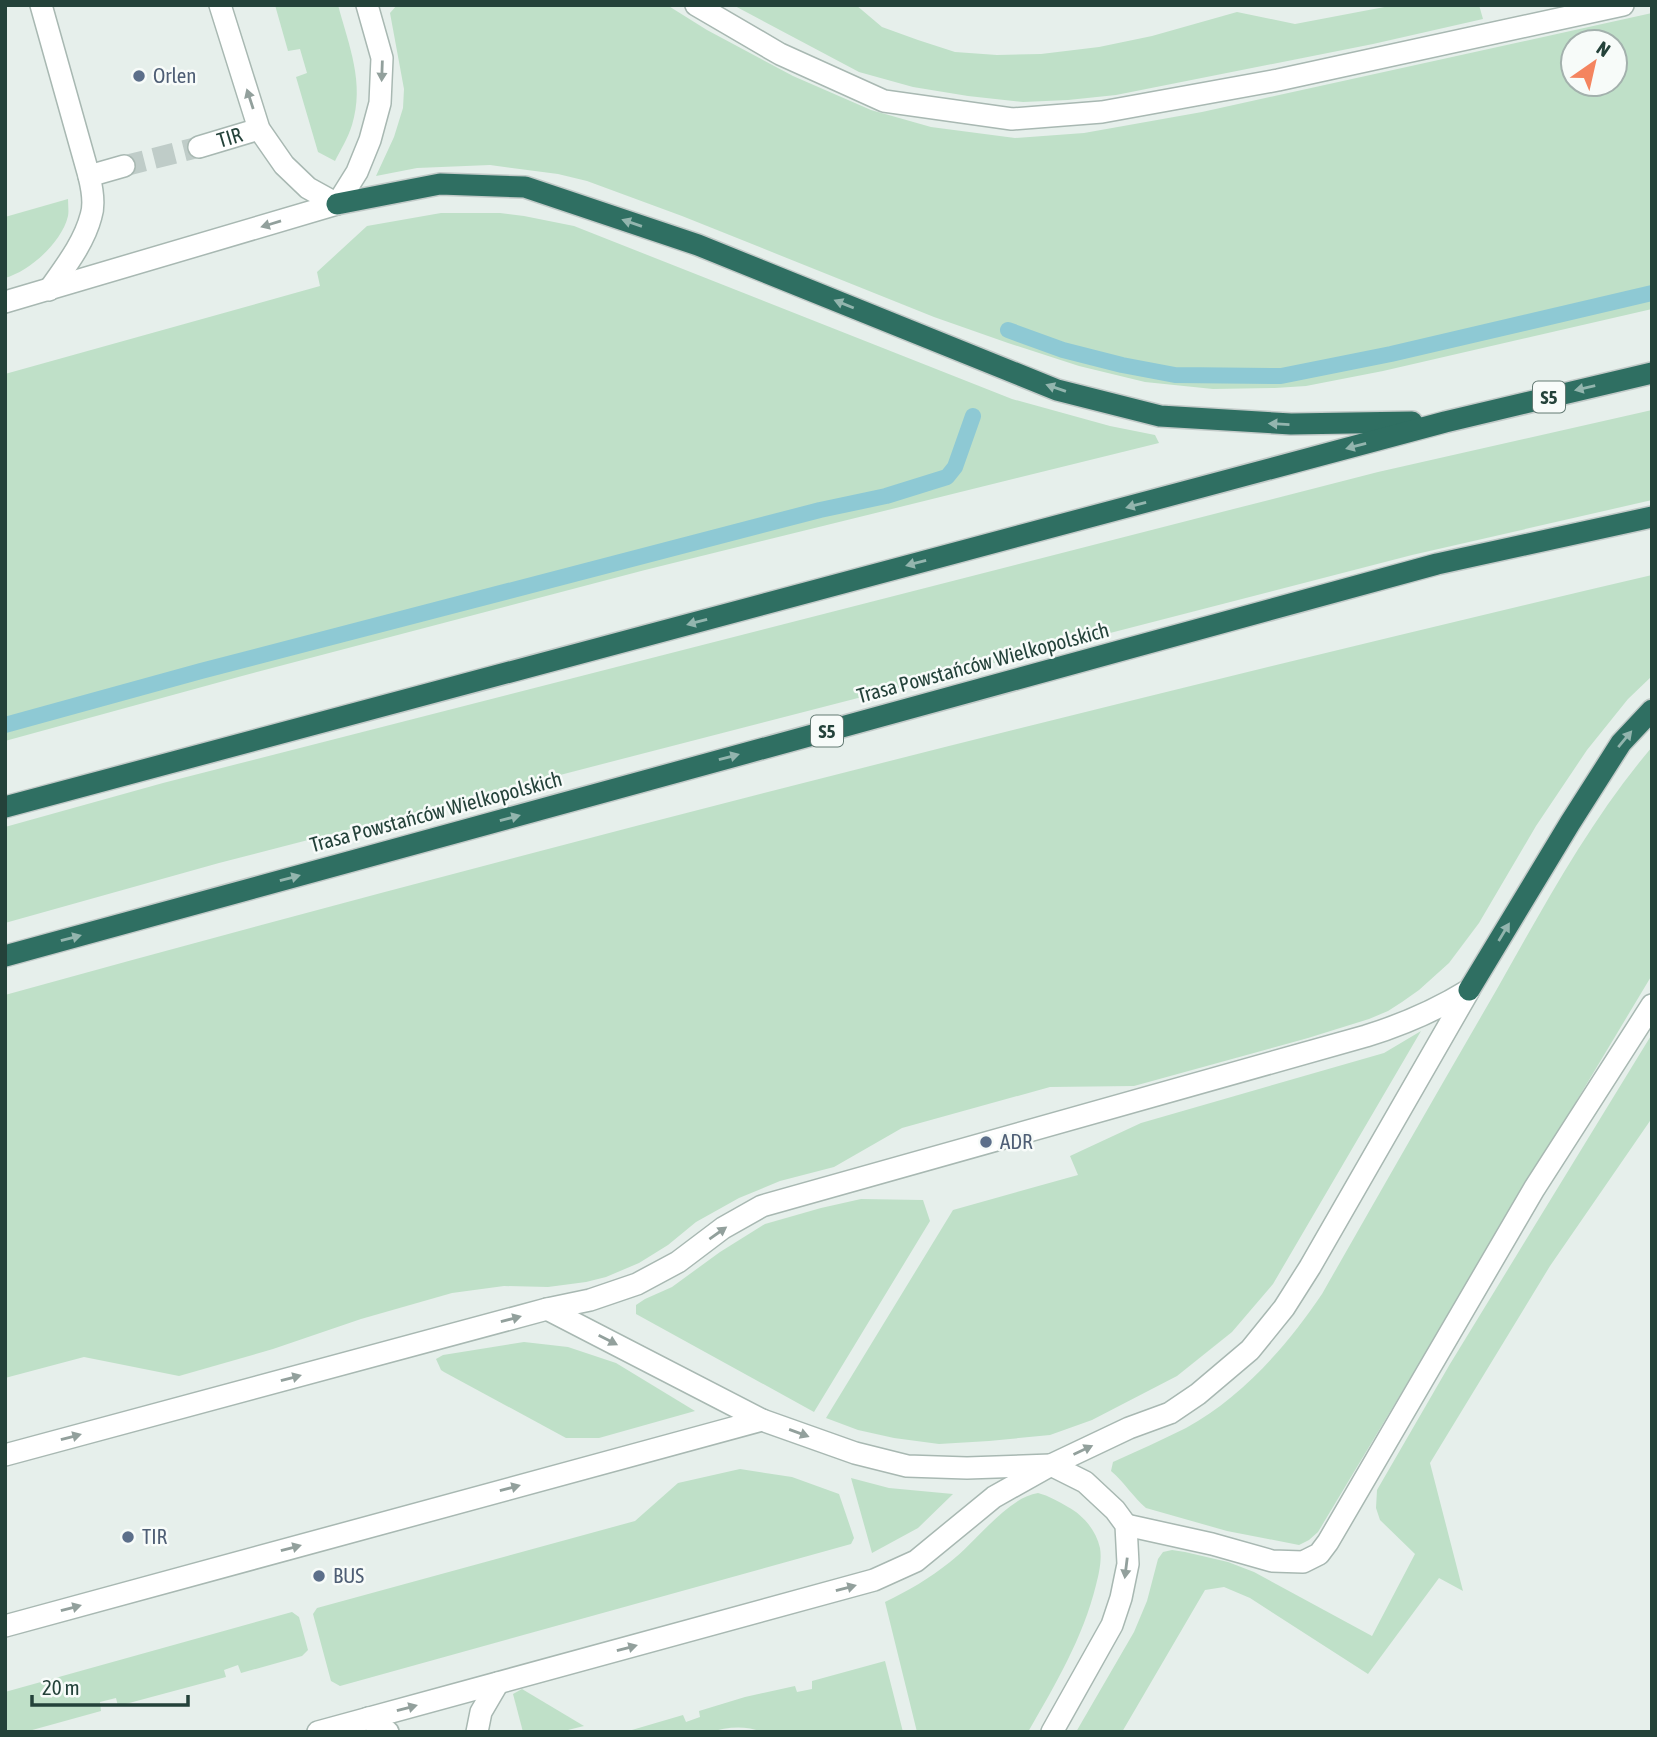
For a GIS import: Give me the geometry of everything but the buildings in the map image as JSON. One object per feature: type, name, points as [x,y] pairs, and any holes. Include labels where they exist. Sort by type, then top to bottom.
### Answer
[{"type":"highway","points":[[337,204],[440,184],[525,187],[698,245],[1057,390],[1160,416],[1291,424],[1446,422]]},
{"type":"highway","name":"S5","points":[[5,807],[1446,422],[1652,373]]},
{"type":"highway","name":"Trasa Powstańców Wielkopolskich","points":[[5,956],[1437,564],[1652,517]]},
{"type":"highway","points":[[1469,990],[1621,743],[1652,710]]},
{"type":"lane","points":[[41,5],[92,187],[92,214],[70,260],[49,290]]},
{"type":"lane","points":[[220,5],[259,129],[284,166],[308,188],[337,204]]},
{"type":"lane","points":[[5,302],[337,204],[357,172],[370,140],[380,103],[382,58],[367,5]]},
{"type":"lane","points":[[696,5],[780,54],[884,101],[1012,119],[1102,112],[1278,80],[1623,5]]},
{"type":"lane","name":"TIR","points":[[199,147],[259,129]]},
{"type":"lane","points":[[89,176],[124,166]]},
{"type":"lane","points":[[5,1455],[547,1309],[590,1300],[637,1284],[678,1262],[723,1228],[762,1206],[1401,1025],[1440,1008],[1469,990]]},
{"type":"lane","points":[[318,1732],[874,1580],[916,1561],[994,1497],[1051,1465],[1129,1428],[1170,1413],[1198,1394],[1250,1350],[1284,1308],[1469,990]]},
{"type":"lane","points":[[1126,1525],[1212,1544],[1272,1561],[1303,1562],[1319,1554],[1534,1189],[1652,1005]]},
{"type":"lane","points":[[547,1309],[762,1420],[855,1453],[907,1466],[967,1468],[1051,1465],[1085,1482],[1115,1510],[1126,1525],[1128,1564],[1112,1625],[1052,1732]]},
{"type":"lane","points":[[5,1626],[762,1420]]},
{"type":"lane","points":[[477,1732],[481,1713],[498,1683]]},
{"type":"lane","points":[[368,1718],[388,1732]]},
{"type":"green space","points":[[275,5],[338,5],[351,50],[357,94],[352,125],[335,161],[318,152],[296,77],[307,73],[300,49],[288,51]]},
{"type":"green space","points":[[397,5],[667,5],[707,30],[793,76],[871,110],[931,127],[1015,138],[1084,133],[1202,112],[1559,33],[1559,98],[1629,98],[1629,28],[1584,28],[1652,13],[1652,309],[1306,386],[1213,389],[1145,382],[1079,366],[934,317],[587,181],[558,174],[490,165],[417,168],[376,176],[394,137],[403,108],[404,89],[390,13]]},
{"type":"green space","points":[[733,5],[856,5],[882,27],[918,40],[955,52],[997,55],[1041,54],[1099,47],[1152,36],[1237,12],[1295,24],[1395,5],[1479,5],[1483,19],[1373,44],[1116,95],[1023,102],[913,87],[859,72]]},
{"type":"green space","points":[[68,199],[65,226],[52,245],[25,269],[5,278],[5,217]]},
{"type":"green space","points":[[441,213],[500,213],[574,226],[1012,399],[1110,426],[1155,435],[1159,443],[645,570],[5,741],[5,374],[320,286],[317,272],[367,226]]},
{"type":"green space","points":[[1652,410],[1652,500],[1412,555],[219,863],[5,923],[5,827],[163,783],[1378,472]]},
{"type":"green space","points":[[1652,575],[1652,676],[1628,699],[1587,750],[1536,826],[1479,923],[1449,963],[1419,990],[1388,1011],[1308,1038],[1134,1086],[1050,1087],[902,1128],[834,1167],[780,1181],[739,1198],[696,1222],[668,1245],[639,1263],[606,1277],[548,1287],[504,1286],[452,1293],[179,1376],[84,1357],[5,1378],[5,995],[826,777]]},
{"type":"green space","points":[[1652,747],[1652,975],[1318,1532],[1299,1545],[1227,1531],[1146,1508],[1111,1471],[1113,1462],[1186,1428],[1226,1401],[1262,1369],[1294,1333],[1322,1294],[1569,864],[1608,804]]},
{"type":"green space","points":[[1421,1031],[1273,1284],[1232,1332],[1177,1376],[1092,1420],[1050,1435],[939,1444],[858,1430],[826,1418],[953,1210],[1078,1175],[1070,1156],[1141,1123],[1384,1053]]},
{"type":"green space","points":[[1652,1034],[1652,1118],[1550,1266],[1430,1463],[1463,1591],[1439,1578],[1368,1674],[1250,1598],[1224,1587],[1205,1590],[1122,1732],[1076,1732],[1134,1632],[1147,1601],[1158,1559],[1163,1552],[1185,1552],[1228,1562],[1254,1572],[1372,1636],[1415,1554],[1380,1520],[1376,1508],[1377,1490],[1450,1364]]},
{"type":"green space","points":[[861,1199],[923,1200],[930,1221],[814,1412],[636,1314],[636,1305],[672,1287],[765,1224]]},
{"type":"green space","points":[[524,1342],[568,1347],[616,1363],[695,1411],[599,1438],[566,1438],[444,1372],[436,1359],[443,1355]]},
{"type":"green space","points":[[740,1469],[792,1477],[839,1494],[854,1538],[851,1544],[340,1686],[331,1681],[313,1614],[317,1608],[635,1521],[678,1483]]},
{"type":"green space","points":[[851,1478],[889,1488],[953,1494],[918,1528],[872,1553]]},
{"type":"green space","points":[[1038,1493],[1079,1514],[1092,1529],[1100,1548],[1099,1572],[1090,1605],[1067,1661],[1028,1732],[917,1732],[885,1602],[935,1573],[960,1554],[1015,1503]]},
{"type":"green space","points":[[292,1612],[299,1617],[308,1650],[302,1656],[241,1673],[238,1665],[224,1670],[226,1677],[118,1706],[116,1698],[100,1702],[101,1711],[25,1732],[5,1732],[5,1692]]},
{"type":"green space","points":[[885,1661],[903,1732],[762,1732],[736,1727],[710,1732],[625,1732],[683,1715],[686,1722],[700,1717],[699,1711],[745,1697],[795,1686],[797,1692],[812,1689],[812,1681]]},
{"type":"green space","points":[[522,1689],[584,1726],[560,1732],[523,1732],[513,1694]]},
{"type":"waterway","points":[[1008,330],[1063,350],[1175,375],[1281,376],[1391,354],[1652,293]]},
{"type":"waterway","points":[[5,725],[201,671],[820,510],[886,496],[947,477],[955,467],[973,416]]},
{"type":"tunnel","points":[[124,166],[199,147]]},
{"type":"place","name":"Orlen","points":[[139,76]]},
{"type":"place","name":"ADR","points":[[986,1142]]},
{"type":"place","name":"TIR","points":[[128,1537]]},
{"type":"place","name":"BUS","points":[[319,1576]]}]
